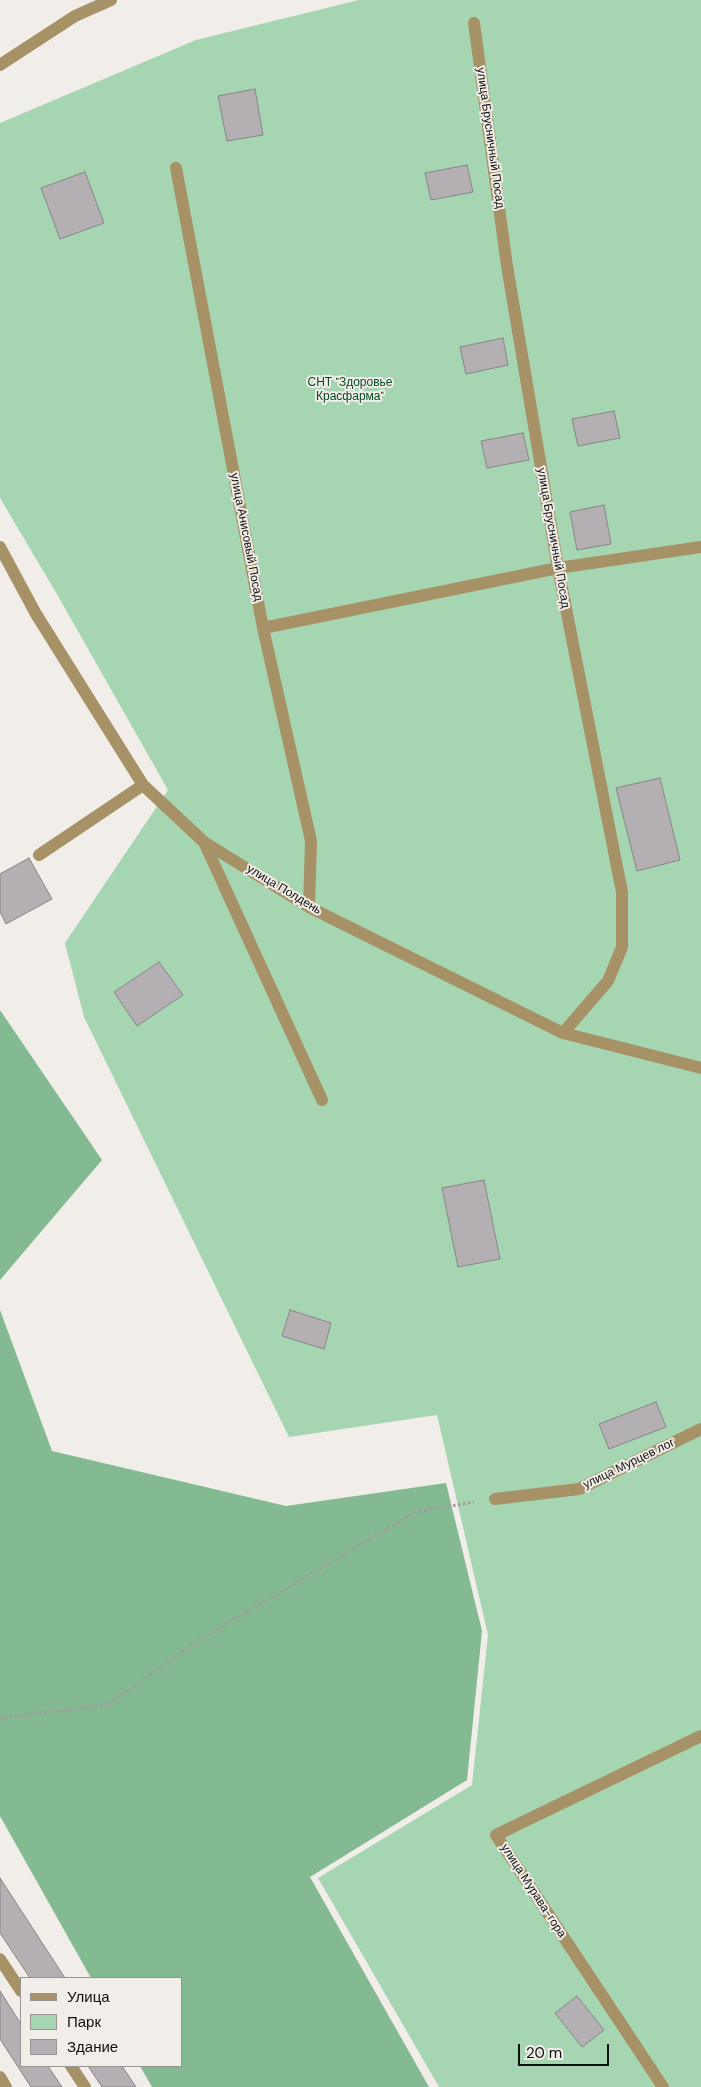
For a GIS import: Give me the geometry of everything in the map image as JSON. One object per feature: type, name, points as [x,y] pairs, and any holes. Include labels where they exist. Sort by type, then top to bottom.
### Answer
[{"type":"street","points":[[0,64],[74,16],[111,0]]},
{"type":"street","name":"улица Брусничный Посад","points":[[474,23],[507,266],[558,568],[622,892],[622,947],[608,981],[563,1033]]},
{"type":"street","name":"улица Анисовый Посад","points":[[176,168],[263,628],[311,841],[309,907]]},
{"type":"street","name":"улица Полдень","points":[[0,547],[36,614],[143,785],[204,842],[309,907],[563,1033],[701,1068]]},
{"type":"street","points":[[263,628],[558,568],[701,547]]},
{"type":"street","points":[[39,855],[143,785]]},
{"type":"street","points":[[204,842],[322,1100]]},
{"type":"street","name":"улица Мурцев лог","points":[[495,1499],[579,1489],[701,1428]]},
{"type":"street","name":"улица Мурава-гора","points":[[663,2087],[496,1835],[701,1736]]},
{"type":"street","points":[[0,1959],[20,1989]]},
{"type":"street","points":[[71,2067],[85,2087]]},
{"type":"street","points":[[0,2077],[6,2087]]},
{"type":"path","points":[[0,1718],[107,1705],[201,1639],[416,1512],[495,1499]]},
{"type":"green space","name":"СНТ \"Здоровье Красфарма\"","points":[[359,0],[701,0],[701,2087],[439,2087],[318,1878],[472,1785],[488,1635],[437,1415],[289,1437],[84,1017],[65,943],[168,790],[0,498],[0,123],[196,40]]},
{"type":"green space","points":[[0,1010],[102,1160],[0,1280]]},
{"type":"green space","points":[[0,1310],[52,1451],[286,1506],[446,1483],[482,1631],[467,1780],[310,1877],[429,2087],[152,2087],[141,2067],[182,2067],[182,1977],[90,1977],[0,1816]]},
{"type":"building","points":[[255,89],[263,135],[227,141],[218,96]]},
{"type":"building","points":[[467,165],[473,192],[431,200],[425,173]]},
{"type":"building","points":[[85,172],[104,223],[60,239],[41,188]]},
{"type":"building","points":[[503,338],[508,365],[466,374],[460,347]]},
{"type":"building","points":[[614,411],[620,438],[578,446],[572,419]]},
{"type":"building","points":[[523,433],[529,460],[487,468],[481,441]]},
{"type":"building","points":[[604,505],[611,544],[577,550],[570,512]]},
{"type":"building","points":[[660,778],[680,860],[637,871],[616,788]]},
{"type":"building","points":[[29,858],[52,899],[6,924],[0,912],[0,874]]},
{"type":"building","points":[[159,962],[183,995],[137,1026],[114,992]]},
{"type":"building","points":[[484,1180],[500,1259],[458,1267],[442,1188]]},
{"type":"building","points":[[290,1310],[331,1323],[324,1349],[282,1336]]},
{"type":"building","points":[[656,1402],[666,1427],[609,1449],[599,1424]]},
{"type":"building","points":[[0,1878],[64,1977],[29,1977],[0,1933]]},
{"type":"building","points":[[0,1991],[20,2022],[20,2067],[49,2067],[62,2087],[31,2087],[0,2039]]},
{"type":"building","points":[[577,1996],[604,2030],[582,2047],[555,2013]]},
{"type":"building","points":[[89,2067],[123,2067],[136,2087],[102,2087]]}]
